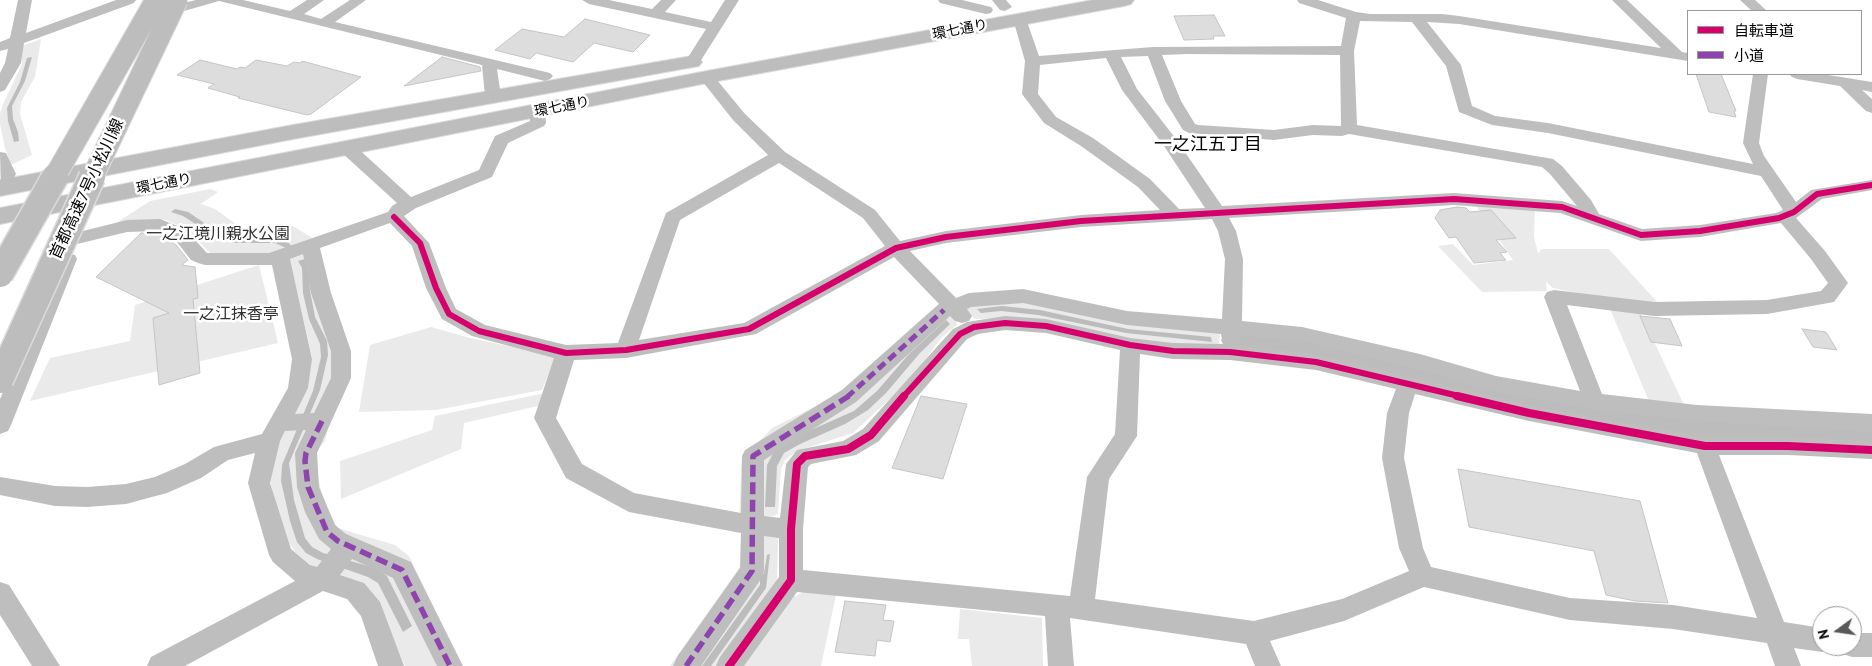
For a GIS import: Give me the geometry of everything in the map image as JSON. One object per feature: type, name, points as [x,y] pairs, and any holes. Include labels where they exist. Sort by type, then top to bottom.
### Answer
[{"type":"main road","name":"首都高速7号小松川線","points":[[0,274],[156,0]]},
{"type":"main road","name":"環七通り","points":[[0,216],[537,112],[700,70],[1042,0]]},
{"type":"main road","name":"環七通り","points":[[1,188],[493,96],[700,70],[1003,9],[1124,0]]},
{"type":"main road","name":"首都高速7号小松川線","points":[[0,380],[103,153],[182,2]]},
{"type":"street","points":[[0,87],[13,63],[25,0]]},
{"type":"street","points":[[0,47],[129,0]]},
{"type":"street","points":[[0,251],[146,0]]},
{"type":"street","points":[[0,425],[77,238],[182,2],[213,0]]},
{"type":"street","points":[[225,0],[545,76]]},
{"type":"street","points":[[292,16],[317,0]]},
{"type":"street","points":[[324,24],[359,0]]},
{"type":"street","points":[[589,0],[716,27]]},
{"type":"street","points":[[655,14],[670,0]]},
{"type":"street","points":[[686,666],[752,571],[797,464],[805,456],[848,449],[870,435],[960,334],[958,315],[896,248],[869,214],[779,156],[739,117],[700,70],[716,27],[732,0]]},
{"type":"street","points":[[945,0],[1003,9],[1033,61],[1030,94],[1050,120],[1087,142],[1144,183],[1174,215]]},
{"type":"street","points":[[1304,0],[1344,9],[1370,18],[1442,18],[1682,56]]},
{"type":"street","points":[[1619,0],[1682,56]]},
{"type":"street","points":[[1747,0],[1759,10]]},
{"type":"street","points":[[1344,9],[1349,129]]},
{"type":"street","points":[[1416,18],[1453,65],[1465,109],[1492,120],[1548,128],[1767,172]]},
{"type":"street","points":[[1033,61],[1153,51],[1347,51]]},
{"type":"street","points":[[1153,51],[1173,101],[1189,127],[1195,130],[1274,135],[1313,130],[1342,132],[1349,129],[1547,163],[1556,170],[1585,204],[1592,218]]},
{"type":"street","points":[[1111,54],[1130,90],[1170,143],[1217,212],[1227,231],[1234,259],[1230,352]]},
{"type":"street","points":[[489,63],[493,96]]},
{"type":"street","points":[[1595,402],[1554,297],[1654,309],[1767,307],[1827,297],[1838,283],[1789,214],[1767,172],[1756,156],[1752,143],[1761,75]]},
{"type":"street","points":[[1811,75],[1838,77],[1872,87]]},
{"type":"street","points":[[1838,77],[1872,108]]},
{"type":"street","points":[[394,217],[398,210],[486,173],[501,140],[538,123],[537,112]]},
{"type":"street","points":[[347,148],[409,205]]},
{"type":"street","points":[[626,350],[672,217],[779,156]]},
{"type":"street","points":[[0,157],[7,174],[1,188]]},
{"type":"street","points":[[394,217],[420,243],[436,288],[449,314],[479,331],[566,353],[626,350],[749,329],[896,248],[946,237],[1080,221],[1454,200],[1562,207],[1641,235],[1700,232],[1789,214],[1817,194],[1872,185]]},
{"type":"street","points":[[77,238],[126,226],[160,225],[179,234],[198,256],[205,259],[270,259],[384,218],[394,217]]},
{"type":"street","points":[[310,245],[321,293],[341,351],[341,378],[318,421],[306,453],[308,487],[327,532],[338,541],[336,561],[355,591],[371,610],[391,666]]},
{"type":"street","points":[[280,256],[302,359],[298,388],[279,429],[260,483],[282,555],[302,573],[336,561],[402,570],[450,666]]},
{"type":"street","points":[[791,580],[771,527],[753,456],[849,396],[958,315],[969,300],[1023,296],[1127,318],[1302,334],[1420,362],[1496,384],[1595,402],[1697,413],[1872,424]]},
{"type":"street","points":[[958,315],[1005,323],[1046,326],[1173,351],[1230,352],[1316,362],[1529,413],[1706,446],[1788,446],[1872,450]]},
{"type":"street","points":[[1061,666],[1069,607],[1098,477],[1126,436],[1130,344]]},
{"type":"street","points":[[566,353],[545,418],[574,470],[628,502],[771,527]]},
{"type":"street","points":[[1408,384],[1398,413],[1394,458],[1411,548],[1423,576]]},
{"type":"street","points":[[0,486],[63,496],[87,497],[126,494],[159,486],[193,471],[222,453],[279,429],[318,421]]},
{"type":"street","points":[[1706,446],[1788,666]]},
{"type":"street","points":[[160,666],[336,561]]},
{"type":"street","points":[[791,580],[1069,607],[1254,633],[1344,610],[1423,576],[1570,609],[1673,618],[1774,631],[1812,638]]},
{"type":"street","points":[[729,666],[791,580]]},
{"type":"street","points":[[0,593],[47,666]]},
{"type":"street","points":[[1254,633],[1268,666]]},
{"type":"green space","points":[[41,39],[35,77],[21,102],[20,114],[32,155],[11,165],[5,148],[0,114],[22,64],[22,46]]},
{"type":"green space","name":"一之江境川親水公園","points":[[210,189],[218,192],[201,204],[215,209],[243,229],[293,226],[312,238],[272,253],[210,253],[188,230],[166,220],[128,220],[116,223],[150,201]]},
{"type":"green space","points":[[1475,204],[1535,209],[1534,237],[1538,253],[1542,249],[1609,249],[1658,303],[1601,298],[1553,288],[1546,282],[1547,291],[1482,292],[1438,246],[1453,244],[1473,265],[1513,260]]},
{"type":"green space","name":"一之江境川親水公園","points":[[317,247],[325,283],[349,350],[351,376],[332,413],[325,441],[317,451],[317,470],[322,496],[337,528],[395,545],[409,556],[462,666],[405,666],[364,584],[336,573],[313,567],[295,552],[289,543],[273,496],[270,479],[276,448],[308,387],[312,357],[290,260],[292,257]]},
{"type":"green space","name":"一之江抹香亭","points":[[259,265],[278,343],[30,401],[50,358],[130,341],[135,305]]},
{"type":"green space","points":[[1024,295],[1121,315],[1221,322],[1219,343],[1218,345],[1172,346],[1015,318],[975,319],[952,298]]},
{"type":"green space","points":[[939,304],[956,321],[957,325],[941,338],[920,367],[892,397],[853,433],[797,451],[785,460],[781,469],[778,514],[739,520],[742,460],[772,428],[857,386],[910,329]]},
{"type":"green space","points":[[1610,309],[1640,312],[1685,407],[1872,416],[1872,443],[1701,440],[1238,349],[1237,324],[1508,382],[1649,401]]},
{"type":"green space","points":[[431,327],[470,338],[556,356],[542,390],[436,410],[359,412],[370,345]]},
{"type":"green space","points":[[545,393],[542,405],[464,423],[461,449],[341,499],[340,461],[432,430],[435,416]]},
{"type":"green space","points":[[747,532],[778,537],[777,581],[717,666],[670,666],[742,564]]},
{"type":"green space","points":[[806,591],[836,595],[821,666],[744,666],[789,599]]},
{"type":"green space","points":[[960,609],[1042,618],[1043,666],[972,666],[969,639],[958,639]]},
{"type":"shaded area","points":[[32,57],[25,81],[12,106],[13,119],[19,141],[14,142],[8,121],[7,108],[20,82],[27,58]]},
{"type":"shaded area","points":[[175,209],[188,212],[203,222],[213,232],[220,235],[239,239],[287,241],[292,247],[286,248],[275,243],[236,243],[215,239],[207,236],[197,225],[183,216],[171,212]]},
{"type":"shaded area","points":[[305,259],[308,266],[315,317],[327,341],[328,355],[320,390],[289,463],[294,500],[305,538],[312,547],[323,553],[375,568],[387,576],[412,626],[403,632],[378,583],[368,577],[317,559],[306,553],[297,542],[290,521],[281,481],[282,465],[313,391],[321,357],[320,344],[309,319],[303,293],[302,268],[298,261]]},
{"type":"shaded area","points":[[1002,306],[1040,310],[1128,329],[1211,337],[1212,342],[1126,333],[1038,315],[1001,311],[981,313],[977,309]]},
{"type":"shaded area","points":[[946,320],[950,324],[920,353],[886,393],[868,410],[845,424],[784,453],[777,466],[775,507],[765,507],[767,465],[776,448],[795,437],[854,411],[877,391],[909,354]]},
{"type":"shaded area","points":[[770,554],[766,588],[711,666],[702,666],[760,585],[760,576],[764,573],[767,555]]},
{"type":"building","points":[[1214,15],[1225,36],[1213,36],[1214,39],[1184,40],[1174,16]]},
{"type":"building","points":[[585,19],[650,35],[633,52],[594,43],[573,62],[536,53],[530,59],[495,50],[522,29],[564,37]]},
{"type":"building","points":[[442,57],[480,67],[481,71],[404,86]]},
{"type":"building","points":[[200,60],[237,69],[240,67],[245,68],[256,60],[287,66],[294,62],[300,63],[302,61],[361,77],[307,115],[238,98],[240,97],[208,88],[214,84],[177,75]]},
{"type":"building","points":[[1696,75],[1721,75],[1736,111],[1734,111],[1736,117],[1709,112]]},
{"type":"building","points":[[1457,207],[1466,208],[1470,212],[1491,210],[1516,238],[1496,240],[1507,252],[1500,253],[1506,260],[1474,263],[1456,237],[1449,238],[1435,218],[1440,210]]},
{"type":"building","points":[[141,233],[164,235],[177,246],[188,260],[182,265],[195,267],[198,298],[193,299],[200,373],[159,385],[153,318],[169,313],[96,277]]},
{"type":"building","points":[[1640,316],[1670,319],[1682,346],[1651,342]]},
{"type":"building","points":[[1802,329],[1826,332],[1837,350],[1813,347]]},
{"type":"building","points":[[921,396],[967,404],[943,479],[892,468]]},
{"type":"building","points":[[1458,469],[1640,501],[1668,603],[1635,601],[1606,595],[1594,551],[1469,527]]},
{"type":"building","points":[[845,601],[886,605],[883,620],[894,621],[890,642],[877,640],[875,656],[835,652]]},
{"type":"waterway","points":[[1240,340],[1267,340],[1580,414],[1707,425],[1872,432]]},
{"type":"marked path","points":[[686,666],[752,571],[753,456],[849,396],[944,310]]},
{"type":"marked path","points":[[322,421],[306,453],[305,461],[308,487],[327,532],[338,541],[402,570],[450,666]]},
{"type":"cycle path","points":[[394,217],[420,243],[436,288],[449,314],[479,331],[566,353],[626,350],[749,329],[896,248],[946,237],[1081,221],[1454,199],[1562,207],[1641,235],[1700,231],[1779,218],[1794,212],[1817,194],[1872,185]]},
{"type":"cycle path","points":[[729,666],[791,580],[791,529],[797,464],[805,456],[848,449],[871,435],[960,334],[974,327],[1005,323],[1046,326],[1130,345],[1173,351],[1230,352],[1316,362],[1529,413],[1705,446],[1788,446],[1872,450]]},
{"type":"district","name":"一之江五丁目","points":[[1208,145]]}]
